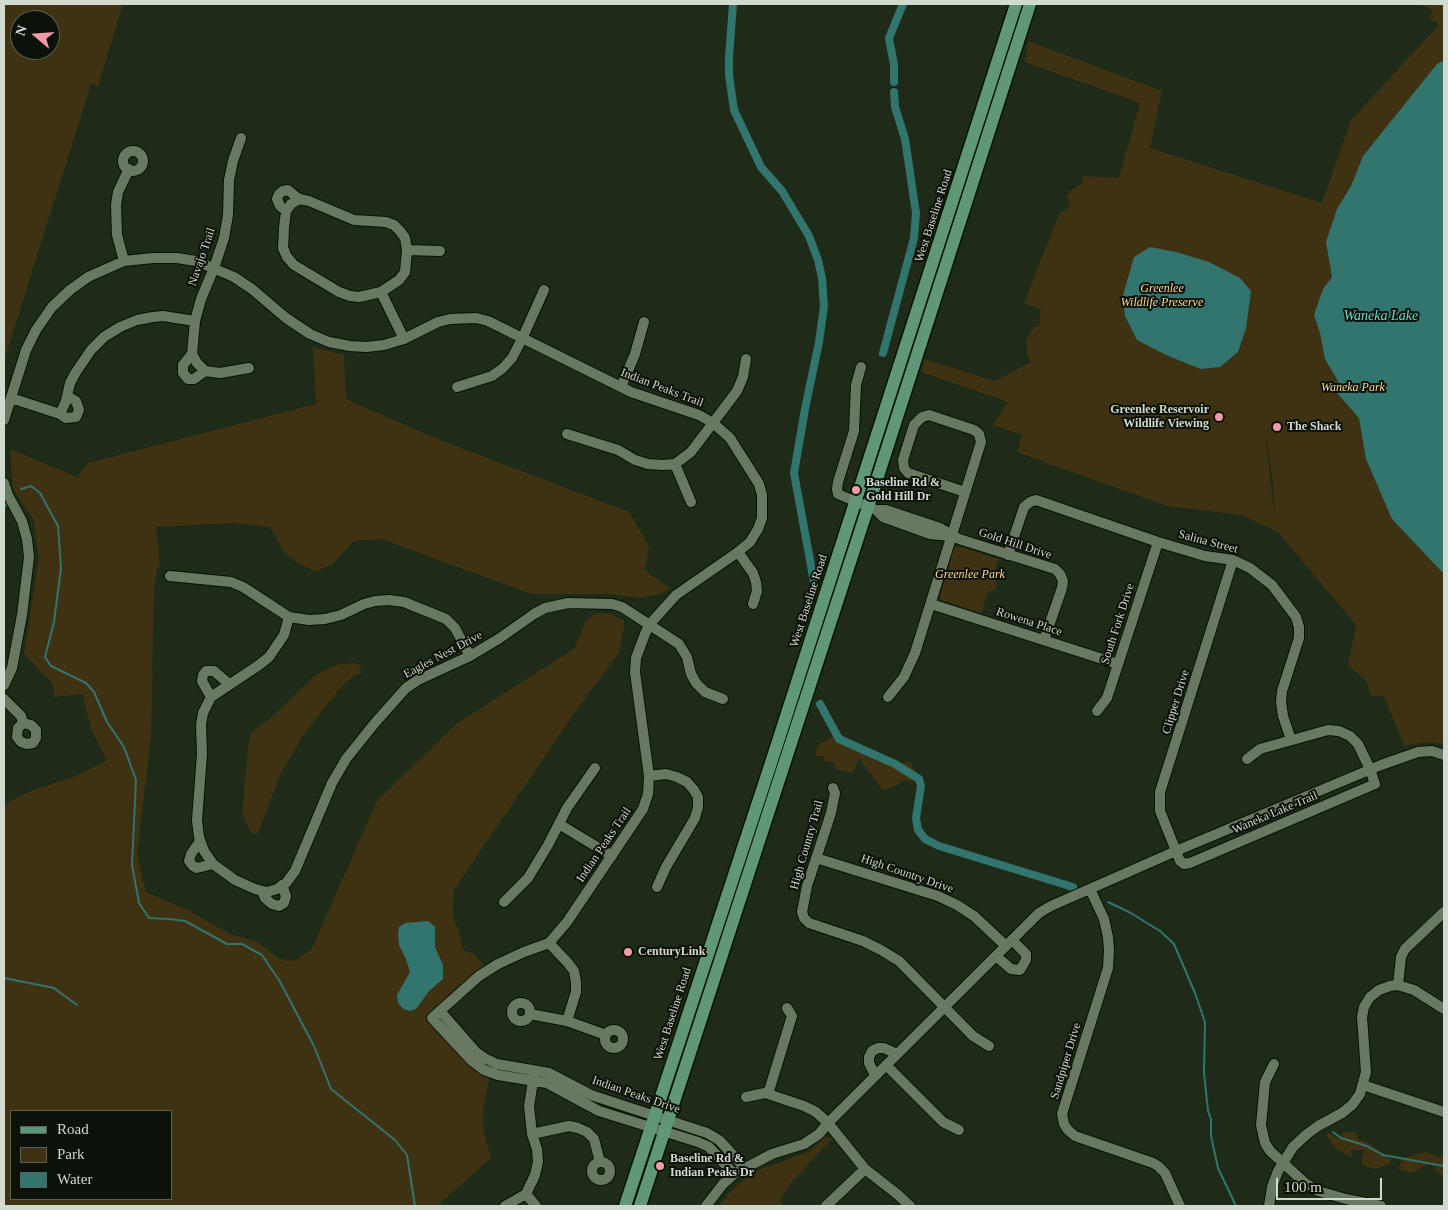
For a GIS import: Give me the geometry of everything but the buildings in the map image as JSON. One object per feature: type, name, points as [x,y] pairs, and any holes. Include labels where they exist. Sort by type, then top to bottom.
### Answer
[{"type":"main road","name":"West Baseline Road","points":[[640,1206],[872,508],[1016,4]]},
{"type":"main road","name":"West Baseline Road","points":[[625,1206],[855,502],[965,184],[1030,4]]},
{"type":"street","name":"Navajo Trail","points":[[241,138],[231,170],[228,215],[224,238],[201,299],[195,321],[192,354],[183,365],[183,374],[188,378],[194,379],[205,371],[220,373],[249,368]]},
{"type":"street","points":[[124,261],[117,236],[116,205],[118,192],[129,169]]},
{"type":"street","points":[[286,211],[280,206],[277,199],[279,194],[288,190],[299,199],[309,201],[354,220],[386,222],[394,225],[405,238],[407,250],[405,272],[399,280],[381,292],[359,297],[339,292],[294,265],[287,257],[283,248],[286,211],[291,204],[299,199]]},
{"type":"street","points":[[407,250],[440,251]]},
{"type":"street","name":"Indian Peaks Trail","points":[[4,420],[26,350],[36,330],[52,307],[70,290],[88,277],[124,261],[177,258],[196,261],[234,277],[252,289],[300,328],[330,342],[366,347],[384,345],[404,339],[438,322],[463,317],[488,321],[631,392],[691,411],[713,423],[730,438],[759,484],[763,506],[758,529],[750,542],[738,552],[676,595],[649,625],[636,658],[634,672],[649,776],[648,794],[643,809],[568,922],[549,943],[498,964],[479,976],[436,1015]]},
{"type":"street","points":[[457,387],[486,379],[503,368],[512,358],[544,290]]},
{"type":"street","points":[[381,292],[404,339]]},
{"type":"street","points":[[60,414],[70,383],[87,355],[104,337],[120,327],[137,320],[153,317],[163,316],[195,321]]},
{"type":"street","points":[[621,387],[636,354],[644,322]]},
{"type":"street","points":[[192,354],[205,371]]},
{"type":"street","points":[[567,434],[618,450],[635,460],[648,464],[675,464],[692,452],[737,391],[743,377],[746,359]]},
{"type":"street","name":"Gold Hill Drive","points":[[860,367],[856,385],[854,431],[837,489],[838,494],[872,508],[886,510],[940,528],[952,536],[1055,570],[1060,574],[1063,581],[1062,588],[1044,640]]},
{"type":"street","points":[[11,398],[60,414],[66,418],[76,417],[78,410],[76,401],[67,396]]},
{"type":"street","points":[[888,697],[901,682],[912,661],[981,442],[979,434],[974,430],[929,416],[922,417],[914,425],[903,460],[903,466],[908,473],[964,492]]},
{"type":"street","points":[[675,464],[691,502]]},
{"type":"street","points":[[4,483],[22,521],[29,557],[22,615],[12,668],[4,685]]},
{"type":"street","name":"Salina Street","points":[[1008,555],[1024,507],[1036,500],[1158,542],[1206,556],[1233,560],[1250,568],[1272,585],[1296,617],[1299,638],[1282,691],[1281,702],[1292,740]]},
{"type":"street","name":"South Fork Drive","points":[[1097,711],[1107,698],[1158,542]]},
{"type":"street","points":[[738,552],[753,573],[756,582],[757,591],[753,604]]},
{"type":"street","name":"Clipper Drive","points":[[1176,851],[1160,811],[1160,792],[1233,560]]},
{"type":"street","points":[[170,576],[231,582],[243,587],[289,617],[309,620],[341,615],[375,601],[404,602],[446,619],[455,628],[470,656]]},
{"type":"street","name":"Eagles Nest Drive","points":[[211,697],[203,713],[201,725],[202,754],[197,820],[200,841],[213,864],[235,880],[262,891],[265,898],[278,906],[284,903],[286,896],[282,885],[286,883],[295,871],[332,783],[346,759],[374,724],[406,688],[418,680],[470,656],[534,614],[552,606],[568,603],[612,604],[622,607],[679,644],[687,657],[691,674],[696,683],[705,692],[723,699]]},
{"type":"street","name":"Rowena Place","points":[[931,604],[1118,664]]},
{"type":"street","points":[[229,684],[214,671],[206,671],[203,675],[202,681],[211,697],[269,657],[284,635],[289,617]]},
{"type":"street","points":[[4,699],[21,716],[23,723]]},
{"type":"street","points":[[1247,759],[1260,749],[1328,730],[1339,731],[1350,736],[1358,744],[1370,769]]},
{"type":"street","name":"Waneka Lake Trail","points":[[706,1206],[723,1184],[734,1174],[772,1154],[804,1144],[819,1134],[875,1075],[1039,913],[1176,851],[1370,769],[1418,752],[1432,751],[1444,755]]},
{"type":"street","points":[[504,902],[528,878],[567,808],[595,768]]},
{"type":"street","name":"Waneka Lake Trail","points":[[1176,851],[1180,861],[1184,864],[1190,863],[1375,784],[1370,769]]},
{"type":"street","points":[[649,776],[666,774],[677,777],[687,782],[698,797],[695,818],[666,867],[657,887]]},
{"type":"street","name":"High Country Trail","points":[[833,788],[835,793],[831,813],[807,886],[802,912],[804,918],[808,923],[863,941],[899,961],[973,1036],[990,1046]]},
{"type":"street","points":[[559,824],[612,856]]},
{"type":"street","points":[[200,841],[191,854],[189,861],[197,868],[213,864]]},
{"type":"street","name":"High Country Drive","points":[[816,858],[938,896],[974,916],[1009,943]]},
{"type":"street","points":[[262,891],[267,892],[282,885]]},
{"type":"street","name":"Sandpiper Drive","points":[[1090,889],[1104,919],[1108,937],[1108,968],[1062,1114],[1064,1124],[1075,1136],[1153,1162],[1165,1173],[1180,1206]]},
{"type":"street","points":[[1398,985],[1401,957],[1405,949],[1444,912]]},
{"type":"street","points":[[549,943],[574,972],[576,992],[567,1021]]},
{"type":"street","points":[[996,956],[1011,969],[1020,970],[1026,960],[1026,954],[1009,943]]},
{"type":"street","points":[[1269,1206],[1272,1187],[1282,1162],[1293,1147],[1307,1134],[1352,1105],[1363,1085],[1366,1072],[1362,1017],[1364,1006],[1370,997],[1379,990],[1398,985],[1414,990],[1444,1010]]},
{"type":"street","points":[[768,1094],[792,1016],[787,1008]]},
{"type":"street","points":[[530,1014],[567,1021],[606,1035]]},
{"type":"street","name":"Indian Peaks Drive","points":[[436,1015],[486,1059],[497,1064],[535,1069],[559,1077],[591,1095],[653,1122]]},
{"type":"street","name":"Indian Peaks Drive","points":[[436,1015],[472,1061],[484,1070],[498,1075],[547,1083],[599,1111],[707,1133],[719,1140],[745,1168]]},
{"type":"street","points":[[875,1075],[868,1057],[872,1051],[884,1048],[898,1054]]},
{"type":"street","points":[[1274,1064],[1265,1082],[1261,1125],[1265,1143],[1270,1151],[1305,1183],[1318,1191],[1381,1206]]},
{"type":"street","points":[[886,1065],[943,1122],[959,1130]]},
{"type":"street","points":[[505,1206],[526,1194],[535,1175],[538,1162],[529,1106],[535,1069]]},
{"type":"street","points":[[1363,1085],[1444,1112]]},
{"type":"street","points":[[746,1097],[765,1092],[816,1112],[828,1123],[865,1169],[898,1194],[910,1206]]},
{"type":"street","points":[[532,1134],[569,1126],[578,1128],[587,1132],[594,1139],[600,1162]]},
{"type":"street","name":"Indian Peaks Drive","points":[[666,1126],[709,1148],[734,1174]]},
{"type":"street","points":[[826,1206],[865,1169]]},
{"type":"street","points":[[526,1194],[536,1206]]},
{"type":"green space","points":[[4,4],[123,4],[98,86],[91,84],[4,361]]},
{"type":"green space","points":[[1418,4],[1444,4],[1444,744],[1426,742],[1404,746],[1385,698],[1380,694],[1379,696],[1371,696],[1366,681],[1348,665],[1356,625],[1277,531],[1242,515],[1167,506],[1045,464],[1045,462],[1017,452],[1022,435],[993,425],[1008,402],[922,372],[924,359],[995,381],[1031,362],[1027,356],[1026,339],[1034,327],[1039,326],[1041,309],[1024,304],[1060,213],[1071,206],[1066,196],[1082,183],[1083,176],[1119,178],[1140,103],[1025,62],[1028,41],[1162,91],[1150,148],[1322,203],[1351,120],[1438,26],[1438,23],[1431,20],[1432,9]],"holes":[[[1267,441],[1273,482],[1275,518]]]},
{"type":"green space","points":[[313,347],[344,355],[346,399],[440,440],[629,512],[649,546],[645,570],[670,589],[656,595],[638,598],[610,594],[534,594],[381,539],[354,541],[331,565],[315,571],[297,563],[284,552],[270,527],[233,523],[156,527],[160,564],[154,586],[151,737],[137,854],[146,892],[190,911],[230,934],[258,942],[278,958],[286,961],[297,960],[312,948],[377,801],[456,724],[575,648],[585,621],[596,613],[611,614],[624,620],[619,653],[575,712],[454,890],[453,918],[459,931],[463,950],[472,953],[484,965],[426,1016],[474,1068],[490,1077],[483,1108],[483,1128],[491,1158],[440,1203],[444,1206],[4,1206],[4,805],[23,794],[78,775],[107,760],[91,729],[82,694],[54,697],[53,684],[24,654],[39,557],[33,519],[13,490],[10,449],[77,477],[88,463],[316,404]]},
{"type":"green space","name":"Greenlee Park","points":[[957,546],[999,559],[993,575],[996,576],[996,590],[988,592],[981,613],[941,600],[940,597],[951,560],[951,553],[954,547]]},
{"type":"green space","points":[[359,664],[362,674],[355,675],[341,687],[304,734],[281,773],[257,835],[251,833],[242,813],[251,733],[275,714],[315,675],[336,665]]},
{"type":"green space","points":[[839,732],[856,749],[879,762],[890,765],[910,762],[916,773],[911,782],[904,780],[883,791],[859,758],[853,773],[836,770],[834,762],[824,761],[824,756],[816,756],[817,746]]},
{"type":"green space","points":[[1348,1131],[1356,1133],[1358,1140],[1367,1142],[1391,1159],[1390,1164],[1375,1169],[1363,1165],[1361,1160],[1364,1150],[1351,1150],[1352,1157],[1336,1149],[1326,1135],[1329,1133],[1338,1139],[1342,1133]]},
{"type":"green space","points":[[825,1137],[832,1139],[789,1185],[780,1200],[783,1206],[719,1206],[730,1192],[756,1171],[810,1151]]},
{"type":"green space","points":[[1426,1152],[1440,1157],[1444,1156],[1444,1177],[1430,1163],[1412,1173],[1398,1169],[1403,1158]]},
{"type":"water","name":"Waneka Lake","points":[[1444,60],[1444,574],[1392,519],[1366,459],[1359,418],[1337,393],[1338,381],[1325,359],[1314,315],[1323,289],[1332,277],[1326,242],[1337,209],[1351,186],[1363,156],[1437,64]]},
{"type":"water","points":[[1150,247],[1176,252],[1209,262],[1240,278],[1251,291],[1246,328],[1238,352],[1220,367],[1201,369],[1166,355],[1137,340],[1125,316],[1123,295],[1134,257]]},
{"type":"water","points":[[428,921],[435,927],[435,947],[443,965],[443,979],[429,991],[416,1009],[410,1011],[403,1009],[398,1003],[397,995],[410,972],[399,945],[399,927],[405,923]]},
{"type":"waterway","points":[[733,4],[729,75],[734,110],[761,167],[782,191],[809,236],[818,260],[822,278],[824,306],[819,342],[794,473],[814,582]]},
{"type":"waterway","points":[[894,82],[894,65],[889,38],[903,4]]},
{"type":"waterway","points":[[883,353],[914,238],[916,213],[905,139],[895,107],[894,92]]},
{"type":"waterway","points":[[21,489],[31,486],[40,493],[58,526],[61,568],[54,622],[45,657],[51,666],[86,683],[94,692],[107,722],[124,747],[136,780],[132,865],[139,903],[149,918],[185,921],[227,944],[242,944],[262,955],[279,980],[314,1046],[331,1089],[395,1140],[407,1155],[415,1206]]},
{"type":"waterway","points":[[820,704],[839,739],[895,764],[919,779],[921,786],[916,818],[918,830],[925,839],[939,846],[1073,887]]},
{"type":"waterway","points":[[1108,902],[1160,931],[1174,944],[1195,993],[1205,1022],[1204,1073],[1208,1111],[1211,1119],[1211,1136],[1218,1168],[1236,1206]]},
{"type":"waterway","points":[[4,978],[54,988],[77,1005]]},
{"type":"waterway","points":[[1333,1132],[1341,1138],[1367,1146],[1383,1155],[1444,1166]]},
{"type":"place","name":"Greenlee Reservoir Wildlife Viewing","points":[[1219,417]]},
{"type":"place","name":"The Shack","points":[[1277,427]]},
{"type":"place","name":"Baseline Rd & Gold Hill Dr","points":[[856,490]]},
{"type":"place","name":"CenturyLink","points":[[628,952]]},
{"type":"place","name":"Baseline Rd & Indian Peaks Dr","points":[[660,1166]]},
{"type":"park label","name":"Greenlee Wildlife Preserve","points":[[1162,296]]},
{"type":"park label","name":"Waneka Park","points":[[1353,388]]}]
